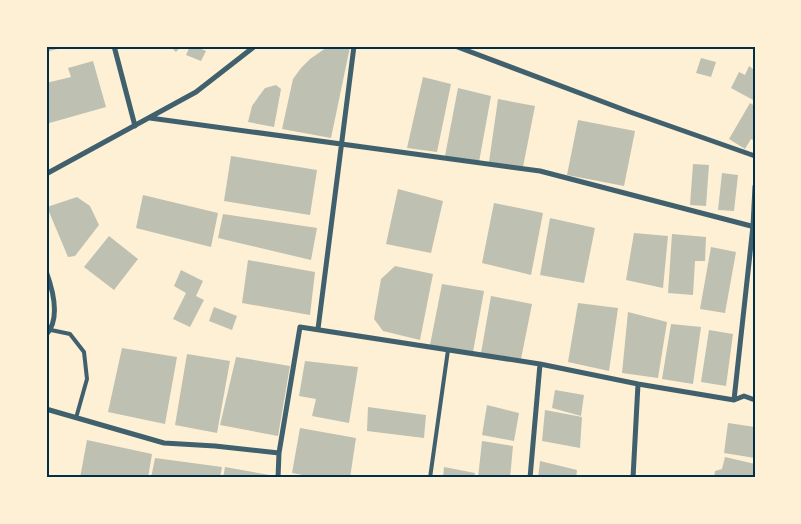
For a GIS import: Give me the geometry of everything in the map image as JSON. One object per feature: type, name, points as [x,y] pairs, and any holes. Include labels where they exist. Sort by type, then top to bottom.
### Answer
[{"type":"street","points":[[114,46],[136,126]]},
{"type":"street","points":[[46,174],[196,92],[255,46]]},
{"type":"street","points":[[318,329],[354,46]]},
{"type":"street","points":[[455,46],[630,112],[755,156]]},
{"type":"street","points":[[150,118],[540,171],[754,226]]},
{"type":"street","points":[[734,400],[754,226],[755,186]]},
{"type":"street","points":[[46,271],[56,312],[51,330],[46,335]]},
{"type":"street","points":[[278,478],[279,453],[300,326],[540,364],[638,384],[734,400],[744,396],[755,400]]},
{"type":"street","points":[[530,478],[540,364]]},
{"type":"street","points":[[633,478],[638,384]]},
{"type":"street","points":[[46,409],[164,443],[279,453]]},
{"type":"lane","points":[[51,330],[70,334],[84,352],[87,379],[76,418]]},
{"type":"lane","points":[[430,478],[448,350]]},
{"type":"building","points":[[46,46],[65,46],[65,47],[46,52]]},
{"type":"building","points":[[170,46],[181,46],[176,52]]},
{"type":"building","points":[[190,46],[206,51],[201,61],[186,55]]},
{"type":"building","points":[[330,46],[350,47],[331,138],[282,129],[293,79],[310,59]]},
{"type":"building","points":[[701,58],[716,62],[711,77],[696,73]]},
{"type":"building","points":[[93,61],[106,107],[46,124],[46,83],[71,77],[68,68]]},
{"type":"building","points":[[755,65],[755,101],[731,88],[739,72],[745,75],[749,66],[753,69]]},
{"type":"building","points":[[423,77],[451,84],[437,152],[407,148]]},
{"type":"building","points":[[276,85],[281,89],[274,127],[248,122],[252,106],[265,88]]},
{"type":"building","points":[[458,88],[491,96],[479,162],[445,156]]},
{"type":"building","points":[[498,99],[535,106],[523,167],[489,162]]},
{"type":"building","points":[[750,103],[755,106],[755,141],[751,139],[745,149],[729,139]]},
{"type":"building","points":[[578,120],[635,131],[624,186],[567,175]]},
{"type":"building","points":[[231,156],[317,170],[310,215],[224,201]]},
{"type":"building","points":[[693,164],[709,165],[706,206],[690,205]]},
{"type":"building","points":[[722,173],[738,175],[734,211],[718,210]]},
{"type":"building","points":[[398,189],[443,201],[431,253],[386,244]]},
{"type":"building","points":[[143,195],[218,213],[211,247],[136,228]]},
{"type":"building","points":[[77,197],[90,206],[99,225],[75,256],[68,257],[47,207]]},
{"type":"building","points":[[494,203],[543,213],[531,275],[482,263]]},
{"type":"building","points":[[223,214],[317,228],[311,260],[218,238]]},
{"type":"building","points":[[550,218],[595,228],[584,283],[540,275]]},
{"type":"building","points":[[634,233],[668,236],[663,288],[626,280]]},
{"type":"building","points":[[672,234],[706,237],[705,261],[695,261],[693,295],[668,293]]},
{"type":"building","points":[[109,236],[138,259],[114,290],[84,267]]},
{"type":"building","points":[[711,247],[736,252],[725,313],[700,309]]},
{"type":"building","points":[[248,260],[315,272],[310,315],[242,303]]},
{"type":"building","points":[[395,266],[433,274],[420,340],[383,331],[374,319],[381,279]]},
{"type":"building","points":[[181,270],[203,281],[196,296],[204,300],[190,327],[173,319],[186,293],[174,286]]},
{"type":"building","points":[[442,284],[484,291],[473,352],[430,345]]},
{"type":"building","points":[[491,296],[532,304],[521,359],[481,353]]},
{"type":"building","points":[[578,303],[618,308],[609,371],[568,362]]},
{"type":"building","points":[[214,307],[237,316],[232,330],[209,321]]},
{"type":"building","points":[[628,312],[667,322],[658,378],[622,373]]},
{"type":"building","points":[[671,324],[701,327],[693,384],[662,379]]},
{"type":"building","points":[[709,330],[733,334],[726,386],[701,382]]},
{"type":"building","points":[[122,348],[177,357],[165,424],[108,412]]},
{"type":"building","points":[[187,354],[230,361],[217,433],[175,425]]},
{"type":"building","points":[[236,357],[290,366],[278,436],[220,425]]},
{"type":"building","points":[[305,361],[358,367],[349,423],[312,416],[316,399],[299,396]]},
{"type":"building","points":[[555,390],[584,395],[581,416],[552,408]]},
{"type":"building","points":[[487,405],[519,413],[514,441],[482,435]]},
{"type":"building","points":[[368,407],[426,415],[424,438],[367,431]]},
{"type":"building","points":[[545,410],[582,417],[580,448],[542,441]]},
{"type":"building","points":[[728,423],[755,427],[755,458],[724,453]]},
{"type":"building","points":[[300,428],[356,438],[350,478],[319,478],[292,473]]},
{"type":"building","points":[[87,440],[152,454],[148,478],[80,478]]},
{"type":"building","points":[[482,441],[513,446],[510,478],[478,478]]},
{"type":"building","points":[[725,457],[755,464],[755,478],[714,478],[715,471],[722,469]]},
{"type":"building","points":[[155,458],[222,467],[220,478],[151,478]]},
{"type":"building","points":[[540,461],[577,470],[576,478],[538,478]]},
{"type":"building","points":[[225,467],[275,476],[275,478],[223,478]]},
{"type":"building","points":[[444,467],[475,473],[474,478],[443,478]]}]
